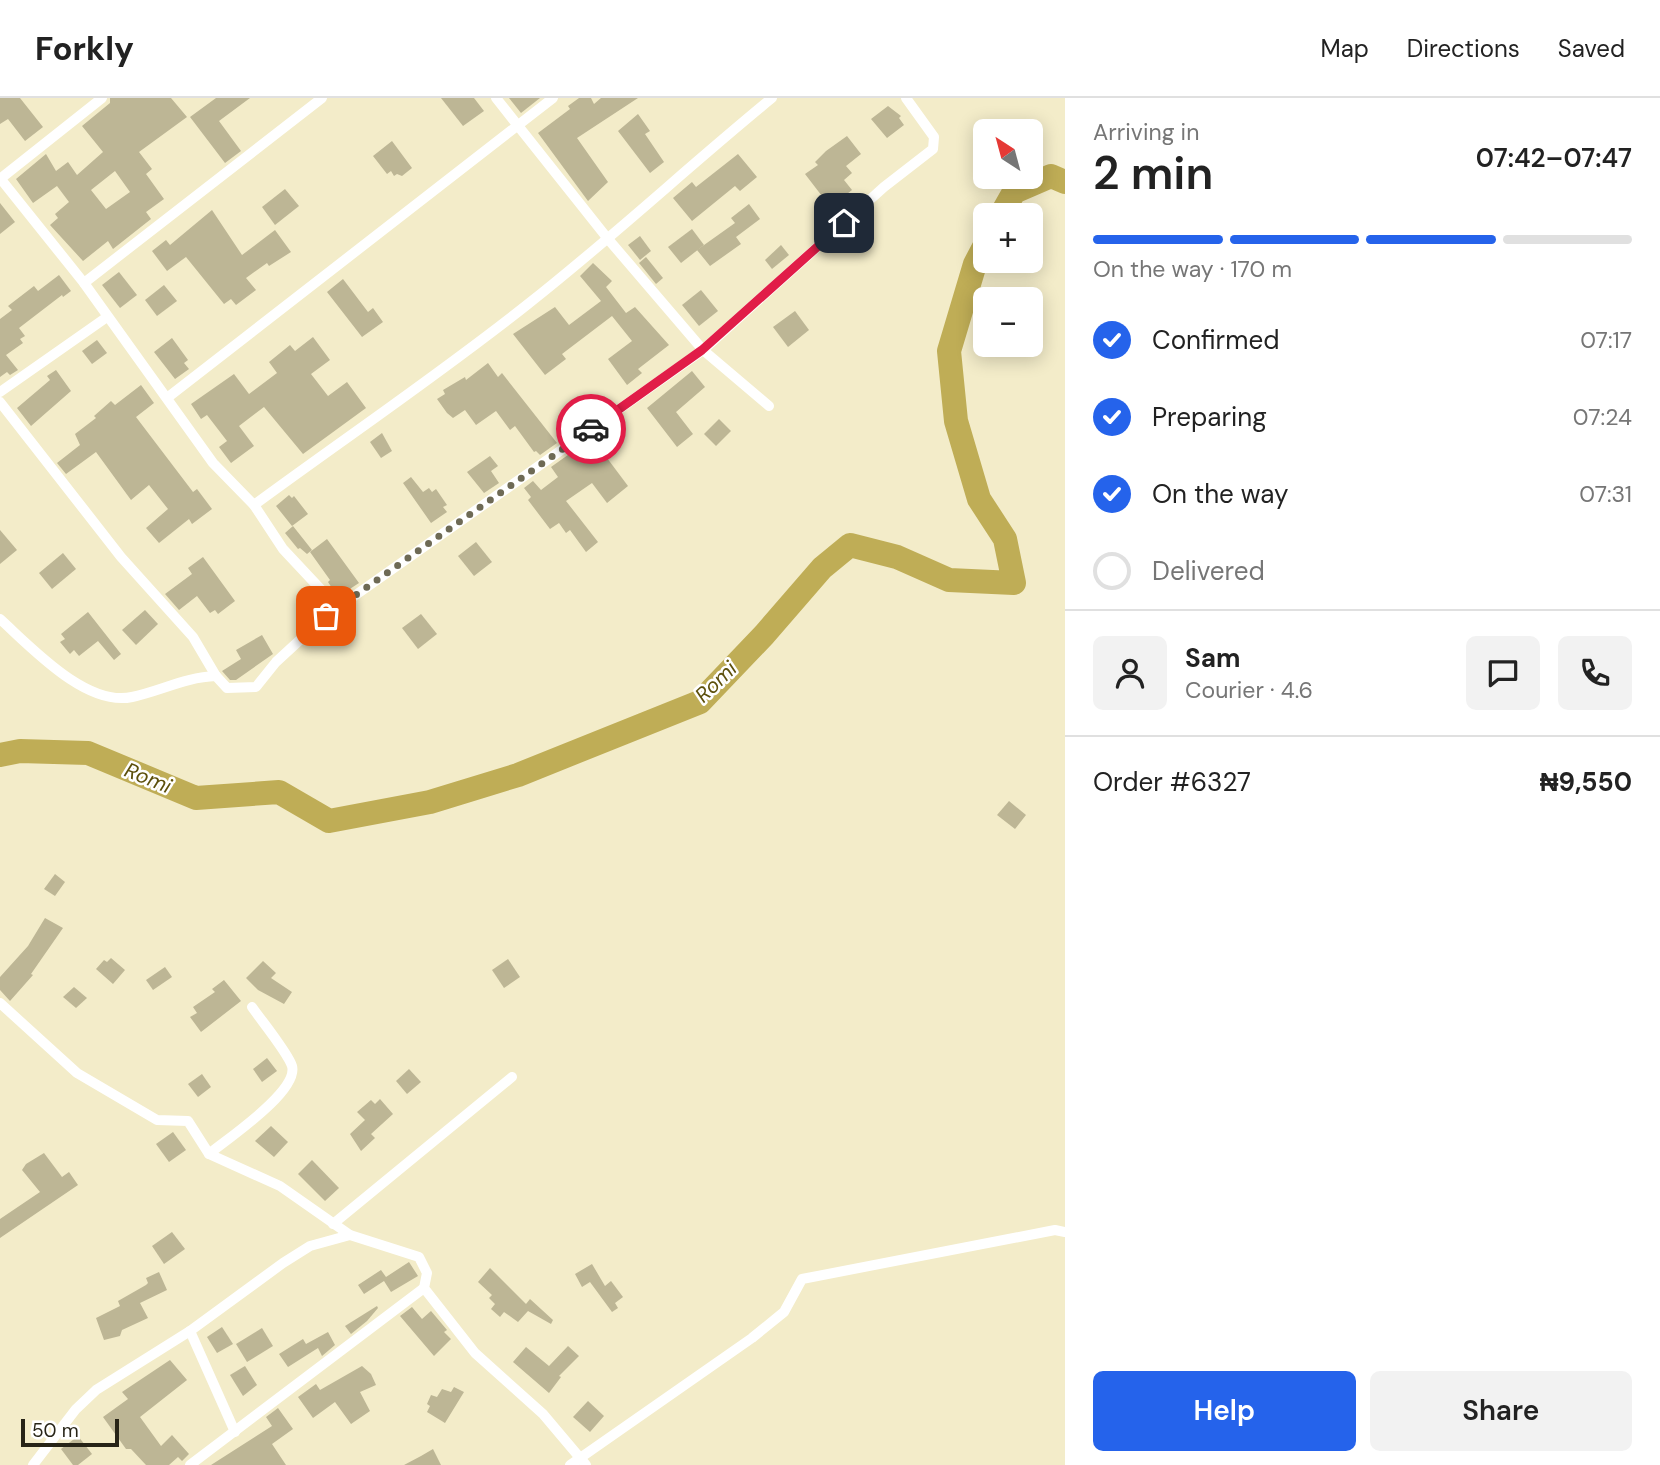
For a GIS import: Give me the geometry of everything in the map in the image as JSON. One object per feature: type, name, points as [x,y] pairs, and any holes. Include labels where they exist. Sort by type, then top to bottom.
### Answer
[{"type":"street","points":[[102,98],[0,179],[84,283],[213,463],[254,505],[283,549],[327,596],[340,603]]},
{"type":"street","points":[[84,283],[322,98]]},
{"type":"street","points":[[496,98],[608,239],[702,350],[769,406]]},
{"type":"street","points":[[167,398],[554,98]]},
{"type":"street","points":[[254,505],[526,306],[772,98]]},
{"type":"street","points":[[0,402],[121,557],[193,637],[216,676],[227,688],[256,687],[276,662],[340,603],[350,599],[702,350],[884,187],[933,149],[934,138],[906,98]]},
{"type":"street","points":[[0,392],[107,317]]},
{"type":"street","points":[[0,619],[74,683],[107,697],[128,698],[196,677],[216,676]]},
{"type":"street","points":[[0,1003],[77,1073],[157,1120],[188,1121],[209,1154],[280,1186],[350,1235],[419,1257],[427,1273],[424,1288],[190,1465]]},
{"type":"street","points":[[209,1154],[278,1097],[292,1079],[292,1066],[252,1007]]},
{"type":"street","points":[[333,1224],[512,1077]]},
{"type":"street","points":[[570,1465],[583,1461],[752,1338],[784,1312],[802,1279],[1055,1230],[1065,1232]]},
{"type":"street","points":[[33,1465],[76,1409],[96,1390],[190,1331],[310,1246],[350,1235]]},
{"type":"street","points":[[424,1288],[475,1353],[542,1414],[583,1461]]},
{"type":"street","points":[[190,1331],[235,1432]]},
{"type":"building","points":[[0,98],[20,98],[43,127],[25,141],[8,119],[0,124]]},
{"type":"building","points":[[110,98],[171,98],[187,117],[139,152],[152,169],[146,174],[164,199],[146,212],[151,219],[113,249],[108,241],[83,261],[50,225],[58,218],[55,214],[69,202],[57,186],[33,203],[16,179],[46,154],[56,171],[68,162],[77,175],[103,152],[82,126],[110,103]],"holes":[[[115,171],[130,192],[106,209],[91,190]]]},
{"type":"building","points":[[216,98],[250,98],[219,121],[241,151],[225,163],[190,117]]},
{"type":"building","points":[[441,98],[474,98],[484,111],[463,126]]},
{"type":"building","points":[[509,98],[540,98],[521,113]]},
{"type":"building","points":[[579,98],[591,98],[594,104],[601,98],[638,98],[577,138],[608,182],[588,201],[538,133],[570,109],[568,106]]},
{"type":"building","points":[[888,106],[901,116],[899,118],[904,125],[887,138],[871,119]]},
{"type":"building","points":[[638,114],[650,131],[645,134],[664,162],[650,173],[618,131]]},
{"type":"building","points":[[847,136],[861,154],[846,166],[852,173],[844,180],[852,190],[838,201],[833,194],[825,200],[805,174],[818,165],[815,162],[826,151]]},
{"type":"building","points":[[392,141],[412,168],[402,176],[394,176],[391,171],[387,174],[373,156]]},
{"type":"building","points":[[738,154],[757,177],[740,191],[735,186],[692,221],[673,198],[692,182],[696,187]]},
{"type":"building","points":[[285,189],[299,206],[275,225],[262,207]]},
{"type":"building","points":[[0,203],[15,222],[0,234]]},
{"type":"building","points":[[749,204],[760,219],[736,237],[741,244],[710,266],[697,250],[735,223],[731,218]]},
{"type":"building","points":[[212,210],[242,255],[275,230],[291,252],[269,266],[267,263],[246,278],[256,290],[236,305],[231,299],[224,304],[186,257],[167,271],[152,251],[166,240],[170,245]]},
{"type":"building","points":[[692,229],[704,245],[681,263],[668,247]]},
{"type":"building","points":[[640,236],[651,251],[640,260],[628,245]]},
{"type":"building","points":[[781,245],[789,255],[772,269],[765,260]]},
{"type":"building","points":[[646,257],[663,278],[656,284],[639,263]]},
{"type":"building","points":[[593,263],[612,281],[606,287],[626,313],[635,307],[669,345],[638,369],[642,373],[627,385],[608,359],[632,341],[612,316],[562,354],[566,359],[545,375],[513,334],[555,307],[569,325],[601,301],[580,276]]},
{"type":"building","points":[[119,272],[137,295],[120,308],[102,285]]},
{"type":"building","points":[[59,275],[71,291],[19,328],[25,336],[20,339],[23,343],[6,355],[18,370],[10,375],[7,372],[0,377],[0,319],[12,310],[8,306],[34,286],[38,291]]},
{"type":"building","points":[[343,279],[368,312],[373,308],[383,322],[362,337],[327,292]]},
{"type":"building","points":[[164,285],[177,301],[157,316],[145,300]]},
{"type":"building","points":[[701,290],[718,311],[699,326],[682,305]]},
{"type":"building","points":[[795,311],[809,330],[788,347],[773,327]]},
{"type":"building","points":[[313,337],[330,360],[311,374],[328,396],[347,382],[366,408],[303,454],[264,407],[239,426],[254,446],[231,463],[219,447],[227,441],[207,415],[201,419],[191,404],[234,374],[249,394],[277,373],[269,362],[290,345],[295,351]]},
{"type":"building","points":[[172,338],[188,360],[184,363],[189,369],[175,379],[154,352]]},
{"type":"building","points":[[97,340],[107,353],[92,364],[82,351]]},
{"type":"building","points":[[488,363],[498,377],[502,373],[557,443],[540,455],[534,452],[515,426],[510,430],[496,411],[476,425],[465,410],[453,418],[437,399],[445,394],[443,390],[465,377],[466,380]]},
{"type":"building","points":[[56,370],[71,391],[31,426],[17,408],[50,380],[47,376]]},
{"type":"building","points":[[692,371],[705,387],[676,412],[693,434],[677,447],[647,408]]},
{"type":"building","points":[[141,385],[154,403],[136,417],[193,492],[197,489],[212,509],[192,524],[189,519],[159,543],[146,528],[168,509],[149,485],[131,500],[96,452],[66,474],[57,463],[80,445],[75,434],[96,418],[94,416],[111,401],[115,405]]},
{"type":"building","points":[[719,419],[731,431],[716,446],[704,434]]},
{"type":"building","points":[[382,433],[392,451],[381,458],[370,442]]},
{"type":"building","points":[[595,442],[628,486],[607,503],[592,483],[566,501],[598,542],[586,552],[570,530],[566,533],[559,523],[550,529],[528,500],[531,497],[524,488],[533,481],[541,490],[558,477],[551,467],[582,445],[585,449]]},
{"type":"building","points":[[490,456],[498,466],[491,471],[499,483],[484,493],[467,472]]},
{"type":"building","points":[[411,477],[423,492],[429,488],[432,492],[436,489],[447,505],[443,507],[447,512],[431,523],[403,483]]},
{"type":"building","points":[[289,495],[292,498],[294,496],[308,514],[292,526],[276,506]]},
{"type":"building","points":[[293,526],[312,550],[307,554],[298,549],[285,533]]},
{"type":"building","points":[[0,530],[17,550],[0,564]]},
{"type":"building","points":[[327,539],[359,583],[342,594],[334,591],[328,582],[330,580],[310,552]]},
{"type":"building","points":[[476,542],[492,562],[474,576],[458,556]]},
{"type":"building","points":[[63,553],[76,569],[52,589],[39,573]]},
{"type":"building","points":[[203,557],[235,601],[218,614],[215,610],[210,613],[197,596],[179,610],[165,594],[192,574],[188,568]]},
{"type":"building","points":[[145,610],[158,624],[136,645],[122,630]]},
{"type":"building","points":[[88,612],[121,654],[114,660],[98,641],[79,656],[74,650],[70,654],[60,642],[65,639],[61,634]]},
{"type":"building","points":[[421,614],[437,634],[418,649],[402,628]]},
{"type":"building","points":[[262,635],[273,654],[236,680],[230,680],[222,671],[241,659],[236,650]]},
{"type":"building","points":[[1009,801],[1026,815],[1015,829],[997,815]]},
{"type":"building","points":[[55,874],[65,882],[55,896],[44,889]]},
{"type":"building","points":[[45,918],[63,928],[31,974],[33,975],[10,1001],[0,990],[0,977],[28,946]]},
{"type":"building","points":[[111,958],[125,970],[113,984],[96,969],[104,960],[107,962]]},
{"type":"building","points":[[508,959],[520,977],[504,988],[492,970]]},
{"type":"building","points":[[263,961],[276,973],[271,978],[292,992],[284,1004],[258,990],[246,978]]},
{"type":"building","points":[[165,967],[172,977],[153,990],[146,980]]},
{"type":"building","points":[[224,980],[241,1001],[201,1032],[190,1017],[197,1013],[193,1007],[215,992],[212,989]]},
{"type":"building","points":[[74,987],[87,998],[76,1008],[63,997]]},
{"type":"building","points":[[267,1058],[277,1071],[262,1082],[253,1069]]},
{"type":"building","points":[[409,1069],[421,1082],[407,1094],[396,1081]]},
{"type":"building","points":[[202,1074],[211,1087],[198,1097],[188,1084]]},
{"type":"building","points":[[380,1099],[393,1114],[371,1134],[375,1138],[361,1151],[350,1134],[365,1120],[357,1112],[371,1100],[375,1104]]},
{"type":"building","points":[[271,1126],[288,1142],[274,1157],[255,1141]]},
{"type":"building","points":[[173,1132],[186,1150],[169,1162],[156,1144]]},
{"type":"building","points":[[44,1153],[62,1177],[69,1172],[78,1185],[0,1238],[0,1219],[40,1192],[22,1170],[26,1164]]},
{"type":"building","points":[[312,1160],[339,1188],[325,1201],[298,1174]]},
{"type":"building","points":[[172,1232],[185,1249],[164,1264],[152,1246]]},
{"type":"building","points":[[409,1262],[418,1276],[391,1292],[384,1281],[364,1294],[358,1285],[381,1270],[386,1277]]},
{"type":"building","points":[[592,1264],[605,1286],[611,1281],[623,1297],[615,1303],[618,1308],[612,1312],[590,1282],[582,1287],[575,1274]]},
{"type":"building","points":[[490,1268],[526,1304],[530,1299],[553,1320],[551,1324],[528,1311],[518,1322],[504,1312],[500,1317],[491,1309],[495,1304],[489,1298],[492,1295],[478,1282]]},
{"type":"building","points":[[159,1272],[167,1290],[140,1303],[148,1318],[122,1330],[120,1336],[104,1340],[96,1318],[120,1306],[118,1301],[146,1285],[146,1278]]},
{"type":"building","points":[[377,1306],[367,1321],[351,1334],[345,1326]]},
{"type":"building","points":[[412,1307],[422,1319],[431,1311],[447,1330],[444,1332],[451,1339],[434,1356],[400,1316]]},
{"type":"building","points":[[222,1327],[233,1344],[217,1353],[207,1337]]},
{"type":"building","points":[[262,1328],[273,1346],[247,1362],[236,1344]]},
{"type":"building","points":[[328,1332],[335,1345],[322,1356],[318,1348],[288,1367],[279,1354],[303,1339],[306,1344]]},
{"type":"building","points":[[568,1346],[579,1356],[559,1376],[561,1377],[549,1393],[513,1362],[526,1347],[549,1366]]},
{"type":"building","points":[[170,1360],[187,1380],[140,1417],[161,1446],[172,1435],[189,1454],[182,1461],[178,1457],[169,1465],[146,1465],[131,1449],[126,1449],[103,1417],[128,1399],[122,1392]]},
{"type":"building","points":[[245,1366],[257,1385],[243,1396],[230,1375]]},
{"type":"building","points":[[362,1366],[371,1374],[376,1385],[360,1392],[370,1411],[351,1424],[335,1402],[313,1418],[298,1397],[316,1384],[320,1390]]},
{"type":"building","points":[[454,1387],[464,1392],[445,1423],[427,1412],[430,1406],[427,1404],[431,1395],[437,1397],[442,1389],[451,1392]]},
{"type":"building","points":[[588,1401],[604,1416],[590,1432],[573,1417]]},
{"type":"building","points":[[278,1408],[293,1429],[272,1444],[286,1465],[211,1465],[272,1426],[266,1417]]},
{"type":"building","points":[[78,1436],[92,1454],[78,1465],[73,1465],[61,1449]]},
{"type":"building","points":[[433,1449],[441,1465],[404,1465],[421,1456]]},
{"type":"waterway","name":"Romi","points":[[1008,203],[1014,192],[1051,176],[1065,182]]},
{"type":"waterway","name":"Romi","points":[[0,755],[20,751],[88,753],[196,798],[279,792],[329,821],[430,802],[518,775],[700,702],[764,635],[822,568],[850,545],[897,557],[949,580],[1014,583],[1005,539],[979,499],[956,421],[949,351],[973,271]]},
{"type":"way so far","points":[[326,616],[340,603],[350,599],[591,429]]},
{"type":"route","points":[[591,429],[702,350],[844,223]]}]
